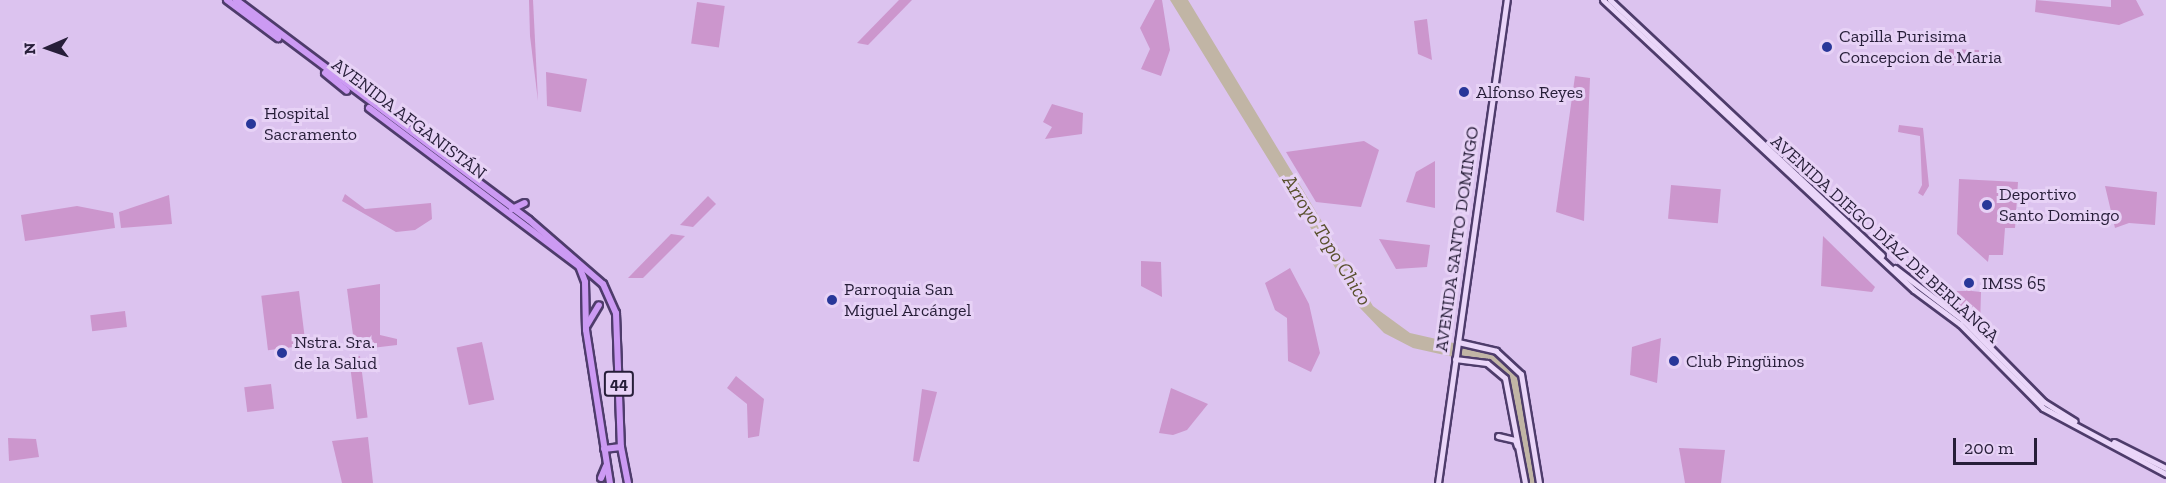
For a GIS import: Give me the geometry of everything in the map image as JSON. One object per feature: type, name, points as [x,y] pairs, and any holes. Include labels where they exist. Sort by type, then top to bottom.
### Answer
[{"type":"main road","name":"AVENIDA AFGANISTÁN","points":[[227,0],[520,222],[573,259]]},
{"type":"main road","name":"AVENIDA AFGANISTÁN","points":[[236,0],[516,210],[573,259]]},
{"type":"main road","name":"AVENIDA SANTO DOMINGO","points":[[1438,483],[1507,0]]},
{"type":"main road","name":"AVENIDA DIEGO DÍAZ DE BERLANGA","points":[[1603,0],[1914,290],[1960,324],[2043,408],[2166,474]]},
{"type":"main road","name":"AVENIDA DIEGO DÍAZ DE BERLANGA","points":[[1610,0],[1894,267],[1963,320],[2044,402],[2166,468]]},
{"type":"main road","points":[[459,176],[476,182]]},
{"type":"main road","points":[[493,201],[516,210]]},
{"type":"main road","points":[[516,210],[525,203]]},
{"type":"main road","points":[[516,210],[520,222]]},
{"type":"main road","name":"44","points":[[573,259],[603,284],[616,313],[621,447],[628,483]]},
{"type":"main road","name":"44","points":[[573,259],[583,273],[588,345],[610,483]]},
{"type":"main road","points":[[588,345],[587,322],[599,305]]},
{"type":"main road","points":[[1458,341],[1502,354],[1517,368],[1539,483]]},
{"type":"main road","points":[[1455,358],[1487,363],[1500,371],[1516,426],[1523,474]]},
{"type":"main road","points":[[1511,434],[1516,426],[1528,423]]},
{"type":"main road","points":[[1498,436],[1516,441],[1525,483]]},
{"type":"main road","points":[[1520,444],[1531,442]]},
{"type":"main road","points":[[604,449],[621,447]]},
{"type":"main road","points":[[606,458],[622,456]]},
{"type":"main road","points":[[601,478],[607,466]]},
{"type":"shaded area","points":[[529,0],[533,0],[538,101],[530,36]]},
{"type":"shaded area","points":[[899,0],[912,0],[868,45],[857,43]]},
{"type":"shaded area","points":[[1155,0],[1162,0],[1170,50],[1161,76],[1141,69],[1150,49],[1140,28]]},
{"type":"shaded area","points":[[2036,0],[2111,7],[2111,0],[2136,0],[2144,15],[2119,25],[2035,12]]},
{"type":"shaded area","points":[[697,2],[725,6],[719,47],[691,44]]},
{"type":"shaded area","points":[[1427,19],[1432,60],[1418,54],[1414,21]]},
{"type":"shaded area","points":[[1949,49],[1979,50],[1978,66],[1948,65]]},
{"type":"shaded area","points":[[546,72],[587,79],[581,112],[547,106]]},
{"type":"shaded area","points":[[1575,76],[1590,78],[1584,221],[1556,212]]},
{"type":"shaded area","points":[[1052,104],[1083,113],[1082,134],[1045,139],[1052,127],[1043,122]]},
{"type":"shaded area","points":[[1899,125],[1923,128],[1929,186],[1923,196],[1918,193],[1922,185],[1920,136],[1898,132]]},
{"type":"shaded area","points":[[1364,141],[1379,150],[1361,207],[1316,202],[1286,152]]},
{"type":"shaded area","points":[[1435,161],[1435,208],[1406,202],[1416,172]]},
{"type":"shaded area","name":"Deportivo Santo Domingo","points":[[1959,179],[2018,182],[2015,228],[2005,228],[2003,255],[1989,255],[1988,262],[1957,234]]},
{"type":"shaded area","points":[[1671,185],[1721,189],[1718,223],[1668,219]]},
{"type":"shaded area","points":[[2105,186],[2157,192],[2155,225],[2129,223],[2115,228]]},
{"type":"shaded area","points":[[345,194],[365,209],[431,203],[432,219],[415,230],[396,232],[342,201]]},
{"type":"shaded area","points":[[169,195],[172,224],[121,228],[119,212]]},
{"type":"shaded area","points":[[708,196],[716,204],[693,227],[680,225]]},
{"type":"shaded area","points":[[77,206],[113,213],[115,228],[25,241],[21,215]]},
{"type":"shaded area","points":[[671,234],[685,236],[643,278],[628,278]]},
{"type":"shaded area","points":[[1823,236],[1875,287],[1872,292],[1821,286]]},
{"type":"shaded area","points":[[1379,239],[1430,245],[1427,267],[1396,269]]},
{"type":"shaded area","points":[[1141,261],[1161,262],[1162,297],[1141,286]]},
{"type":"shaded area","points":[[1290,268],[1309,304],[1320,353],[1311,372],[1288,361],[1287,318],[1275,310],[1265,283]]},
{"type":"shaded area","points":[[1967,276],[1972,291],[1981,292],[1980,327],[1956,309],[1957,291],[1966,291]]},
{"type":"shaded area","points":[[380,284],[380,335],[397,339],[397,345],[355,350],[347,289]]},
{"type":"shaded area","points":[[299,291],[306,346],[268,350],[261,296]]},
{"type":"shaded area","points":[[125,311],[127,327],[92,331],[90,315]]},
{"type":"shaded area","points":[[1661,338],[1657,383],[1630,375],[1632,347]]},
{"type":"shaded area","points":[[482,342],[494,400],[469,405],[457,347]]},
{"type":"shaded area","points":[[360,356],[368,418],[357,419],[349,357]]},
{"type":"shaded area","points":[[736,376],[764,399],[759,436],[748,438],[747,404],[727,388]]},
{"type":"shaded area","points":[[271,384],[274,409],[247,412],[244,387]]},
{"type":"shaded area","points":[[1171,388],[1208,404],[1187,430],[1173,435],[1159,433]]},
{"type":"shaded area","points":[[922,389],[937,392],[919,462],[913,461]]},
{"type":"shaded area","points":[[368,437],[373,483],[342,483],[332,441]]},
{"type":"shaded area","points":[[8,438],[36,439],[39,457],[9,461]]},
{"type":"shaded area","points":[[1679,448],[1725,450],[1721,483],[1685,483]]},
{"type":"water","name":"Arroyo Topo Chico","points":[[1170,0],[1188,0],[1373,306],[1410,333],[1502,354],[1517,368],[1539,483],[1525,483],[1508,385],[1494,366],[1413,348],[1384,333],[1360,308]]},
{"type":"place","name":"Capilla Purisima Concepcion de Maria","points":[[1827,47]]},
{"type":"place","name":"Alfonso Reyes","points":[[1464,92]]},
{"type":"place","name":"Hospital Sacramento","points":[[251,124]]},
{"type":"place","name":"Deportivo Santo Domingo","points":[[1987,205]]},
{"type":"place","name":"IMSS 65","points":[[1969,283]]},
{"type":"place","name":"Parroquia San Miguel Arcángel","points":[[832,300]]},
{"type":"place","name":"Nstra. Sra. de la Salud","points":[[282,353]]},
{"type":"place","name":"Club Pingüinos","points":[[1674,361]]}]
